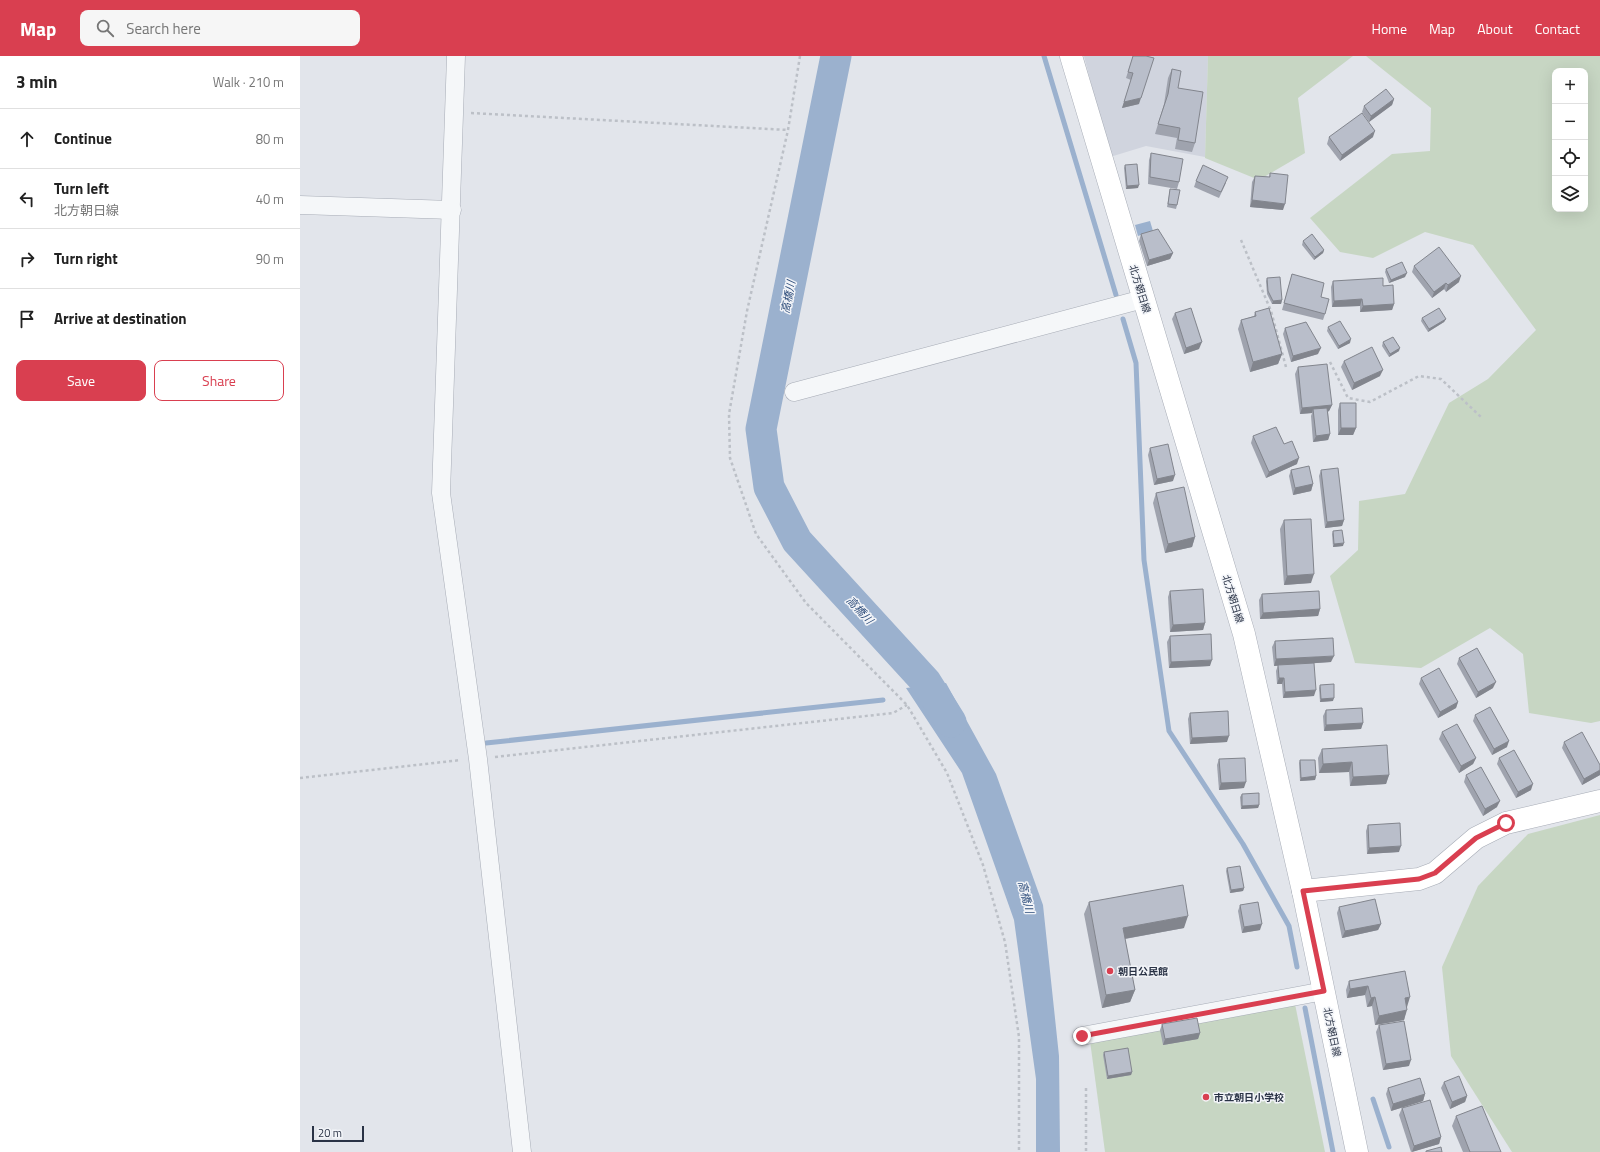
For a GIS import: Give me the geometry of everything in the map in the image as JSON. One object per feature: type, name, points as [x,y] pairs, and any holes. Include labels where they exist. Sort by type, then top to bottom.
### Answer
[{"type":"main road","name":"北方朝日線","points":[[1071,56],[1244,634],[1303,891],[1357,1152]]},
{"type":"main road","points":[[1303,891],[1419,879],[1435,873],[1476,838],[1506,823],[1600,801]]},
{"type":"street","points":[[456,56],[452,210],[441,493],[478,759],[522,1152]]},
{"type":"street","points":[[300,205],[452,210]]},
{"type":"street","points":[[794,392],[1143,299]]},
{"type":"street","points":[[1082,1036],[1324,991]]},
{"type":"path","points":[[455,112],[788,130]]},
{"type":"path","points":[[1241,240],[1271,311],[1286,368]]},
{"type":"path","points":[[1330,362],[1348,398],[1370,402],[1419,376],[1442,379],[1482,418]]},
{"type":"path","points":[[300,778],[893,713],[907,705],[947,773],[983,865],[1005,942],[1019,1037],[1019,1152]]},
{"type":"path","points":[[1086,1088],[1086,1152]]},
{"type":"shaded area","points":[[1084,56],[1208,56],[1205,157],[1146,146],[1110,157]]},
{"type":"green space","points":[[1208,56],[1353,56],[1298,98],[1305,153],[1259,180],[1205,158]]},
{"type":"green space","points":[[1366,56],[1600,56],[1600,721],[1591,723],[1529,713],[1523,654],[1490,628],[1421,668],[1355,663],[1330,576],[1358,550],[1359,501],[1405,494],[1449,403],[1488,379],[1536,330],[1473,245],[1425,232],[1373,258],[1340,252],[1310,218],[1392,154],[1430,151],[1431,108]]},
{"type":"green space","points":[[1600,815],[1600,1152],[1512,1152],[1451,1056],[1442,967],[1478,886],[1528,834]]},
{"type":"green space","name":"市立朝日小学校","points":[[1295,1004],[1325,1152],[1105,1152],[1090,1041]]},
{"type":"water","points":[[1150,221],[1153,231],[1138,236],[1135,225]]},
{"type":"water","points":[[946,683],[996,774],[1043,905],[1059,1056],[1060,1152],[1036,1152],[1036,1079],[1014,920],[962,773],[906,688]]},
{"type":"building","points":[[1133,56],[1146,56],[1154,58],[1141,98],[1124,102],[1133,73],[1128,72]]},
{"type":"building","points":[[1172,69],[1181,71],[1178,88],[1203,92],[1195,143],[1178,140],[1180,128],[1158,124],[1168,94]]},
{"type":"building","points":[[1386,89],[1394,99],[1371,116],[1364,106]]},
{"type":"building","points":[[1362,113],[1375,131],[1342,155],[1329,137]]},
{"type":"building","points":[[1151,153],[1183,159],[1179,182],[1150,177]]},
{"type":"building","points":[[1137,164],[1139,185],[1127,186],[1125,165]]},
{"type":"building","points":[[1203,165],[1228,177],[1221,192],[1196,181]]},
{"type":"building","points":[[1270,173],[1288,175],[1285,204],[1252,200],[1255,176],[1270,177]]},
{"type":"building","points":[[1170,189],[1180,190],[1177,205],[1168,204]]},
{"type":"building","points":[[1158,229],[1173,253],[1149,260],[1141,234]]},
{"type":"building","points":[[1312,234],[1324,250],[1315,257],[1303,241]]},
{"type":"building","points":[[1439,247],[1461,276],[1448,285],[1446,283],[1434,292],[1414,266]]},
{"type":"building","points":[[1402,262],[1407,273],[1391,280],[1386,269]]},
{"type":"building","points":[[1292,274],[1324,283],[1321,297],[1329,299],[1325,314],[1284,303]]},
{"type":"building","points":[[1280,277],[1282,300],[1273,301],[1268,291],[1267,278]]},
{"type":"building","points":[[1383,278],[1383,286],[1393,285],[1394,304],[1363,306],[1362,299],[1334,301],[1333,281]]},
{"type":"building","points":[[1191,308],[1202,342],[1186,348],[1175,313]]},
{"type":"building","points":[[1269,308],[1282,354],[1253,362],[1241,320],[1256,316],[1255,312]]},
{"type":"building","points":[[1439,308],[1446,319],[1429,329],[1422,318]]},
{"type":"building","points":[[1340,321],[1351,339],[1339,346],[1328,327]]},
{"type":"building","points":[[1306,322],[1321,348],[1293,356],[1285,328]]},
{"type":"building","points":[[1393,337],[1400,348],[1390,354],[1383,342]]},
{"type":"building","points":[[1372,347],[1383,370],[1354,383],[1344,361]]},
{"type":"building","points":[[1327,364],[1332,405],[1302,408],[1298,367]]},
{"type":"building","points":[[1340,403],[1356,403],[1356,428],[1341,428]]},
{"type":"building","points":[[1327,408],[1330,434],[1316,436],[1313,409]]},
{"type":"building","points":[[1276,427],[1284,444],[1292,441],[1299,458],[1269,472],[1253,436]]},
{"type":"building","points":[[1168,444],[1175,475],[1157,479],[1150,448]]},
{"type":"building","points":[[1309,466],[1313,484],[1295,488],[1291,470]]},
{"type":"building","points":[[1338,468],[1344,520],[1327,522],[1321,470]]},
{"type":"building","points":[[1184,487],[1195,537],[1168,544],[1156,493]]},
{"type":"building","points":[[1311,519],[1314,574],[1287,576],[1284,520]]},
{"type":"building","points":[[1342,530],[1344,543],[1334,544],[1333,531]]},
{"type":"building","points":[[1203,589],[1205,623],[1173,625],[1170,591]]},
{"type":"building","points":[[1319,591],[1320,609],[1263,613],[1262,594]]},
{"type":"building","points":[[1211,634],[1212,660],[1171,662],[1170,636]]},
{"type":"building","points":[[1333,638],[1334,656],[1276,659],[1275,641]]},
{"type":"building","points":[[1477,648],[1496,682],[1478,692],[1459,658]]},
{"type":"building","points":[[1314,663],[1316,690],[1285,692],[1284,678],[1279,678],[1278,665]]},
{"type":"building","points":[[1439,668],[1458,702],[1440,712],[1421,678]]},
{"type":"building","points":[[1334,684],[1334,698],[1321,699],[1320,685]]},
{"type":"building","points":[[1490,707],[1509,741],[1494,749],[1475,715]]},
{"type":"building","points":[[1362,708],[1363,723],[1326,725],[1326,710]]},
{"type":"building","points":[[1228,711],[1229,736],[1192,738],[1190,713]]},
{"type":"building","points":[[1457,724],[1476,758],[1461,766],[1442,732]]},
{"type":"building","points":[[1582,732],[1600,765],[1600,770],[1584,779],[1564,742]]},
{"type":"building","points":[[1387,745],[1389,775],[1353,777],[1352,762],[1323,764],[1322,749]]},
{"type":"building","points":[[1514,750],[1533,784],[1518,792],[1499,758]]},
{"type":"building","points":[[1245,758],[1246,782],[1221,783],[1219,759]]},
{"type":"building","points":[[1300,760],[1315,760],[1316,776],[1301,778]]},
{"type":"building","points":[[1481,767],[1500,801],[1485,809],[1466,775]]},
{"type":"building","points":[[1259,793],[1259,805],[1242,806],[1242,794]]},
{"type":"building","points":[[1400,823],[1401,846],[1369,848],[1368,825]]},
{"type":"building","points":[[1240,866],[1244,888],[1231,890],[1227,868]]},
{"type":"building","name":"朝日公民館","points":[[1183,885],[1188,916],[1123,928],[1135,990],[1106,995],[1089,902]]},
{"type":"building","points":[[1375,899],[1381,924],[1345,931],[1339,907]]},
{"type":"building","points":[[1258,902],[1262,924],[1244,927],[1240,905]]},
{"type":"building","points":[[1405,971],[1410,997],[1405,998],[1407,1010],[1379,1016],[1375,997],[1371,998],[1368,986],[1350,989],[1349,981]]},
{"type":"building","points":[[1197,1018],[1200,1033],[1165,1039],[1162,1024]]},
{"type":"building","points":[[1404,1021],[1411,1060],[1386,1064],[1379,1025]]},
{"type":"building","points":[[1128,1048],[1132,1072],[1108,1076],[1104,1052]]},
{"type":"building","points":[[1459,1076],[1467,1096],[1452,1102],[1444,1082]]},
{"type":"building","points":[[1420,1078],[1425,1094],[1393,1104],[1388,1088]]},
{"type":"building","points":[[1430,1100],[1441,1137],[1414,1146],[1402,1108]]},
{"type":"building","points":[[1482,1106],[1501,1152],[1470,1152],[1456,1116]]},
{"type":"building","points":[[1441,1147],[1442,1152],[1426,1152],[1426,1151]]},
{"type":"waterway","name":"高橋川","points":[[836,56],[761,429],[769,487],[797,541],[926,682],[951,722]]},
{"type":"waterway","points":[[1044,56],[1116,295]]},
{"type":"waterway","points":[[1123,319],[1136,363],[1144,560],[1169,731],[1243,844],[1289,926],[1297,967]]},
{"type":"waterway","points":[[486,743],[883,700]]},
{"type":"waterway","points":[[1305,1008],[1333,1152]]},
{"type":"waterway","points":[[1373,1099],[1389,1147]]},
{"type":"place","name":"朝日公民館","points":[[1110,971]]},
{"type":"place","name":"市立朝日小学校","points":[[1206,1097]]},
{"type":"route","points":[[1082,1036],[1324,991],[1303,891],[1419,879],[1435,873],[1476,838],[1506,823]]}]
